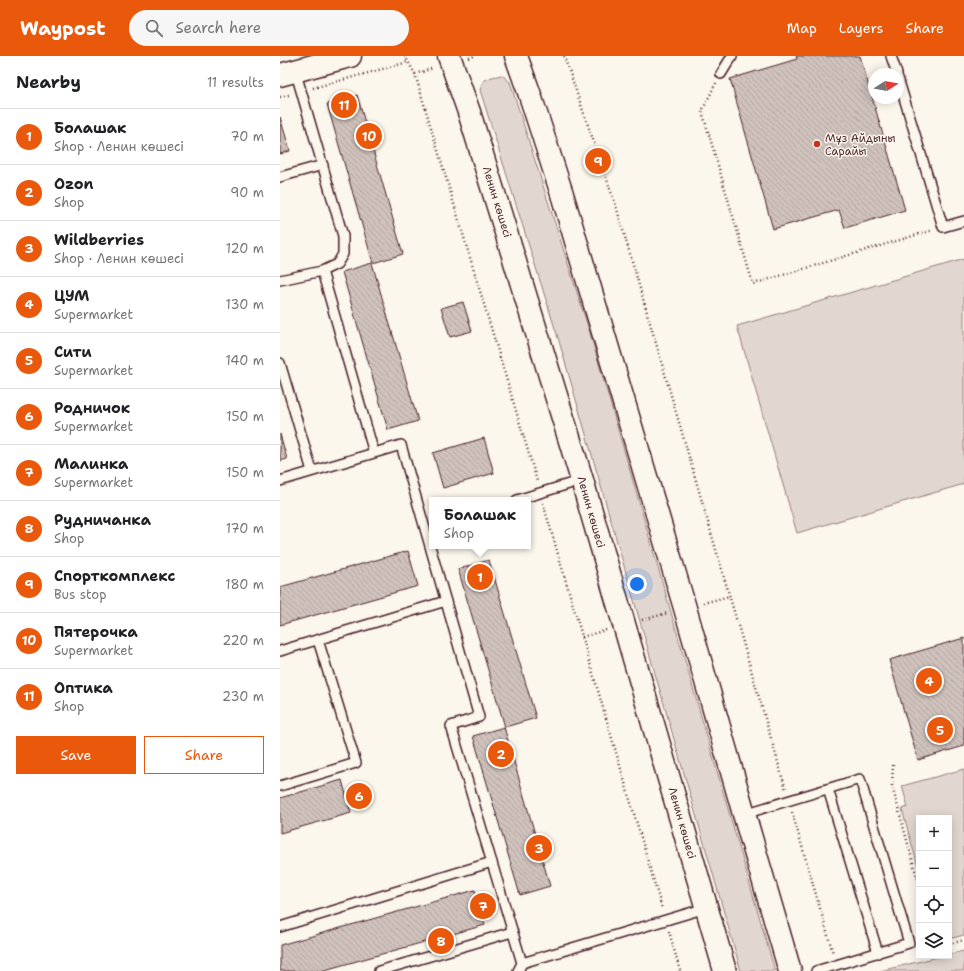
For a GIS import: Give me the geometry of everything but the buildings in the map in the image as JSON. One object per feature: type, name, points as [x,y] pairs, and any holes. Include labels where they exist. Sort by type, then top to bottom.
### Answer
[{"type":"main road","points":[[288,73],[350,56]]},
{"type":"main road","name":"Ленин көшесі","points":[[449,56],[469,112],[582,480],[725,971]]},
{"type":"main road","points":[[516,56],[562,194],[686,608],[790,971]]},
{"type":"lane","points":[[721,74],[732,56]]},
{"type":"lane","points":[[891,56],[895,68]]},
{"type":"lane","points":[[280,280],[322,271],[337,264],[343,254],[343,236],[301,91],[288,73]]},
{"type":"lane","points":[[904,98],[943,227],[964,221]]},
{"type":"lane","points":[[280,177],[323,165]]},
{"type":"lane","points":[[322,271],[374,453]]},
{"type":"lane","points":[[280,362],[312,471]]},
{"type":"lane","points":[[280,481],[401,445],[428,527]]},
{"type":"lane","points":[[527,497],[582,480]]},
{"type":"lane","points":[[433,549],[446,601],[479,717],[450,726],[492,862],[512,932],[520,967],[707,908]]},
{"type":"lane","points":[[280,651],[446,601]]},
{"type":"lane","points":[[280,786],[356,763],[318,640]]},
{"type":"lane","points":[[744,814],[860,779],[909,943],[816,971]]},
{"type":"lane","points":[[828,789],[878,952]]},
{"type":"lane","points":[[280,927],[492,862]]},
{"type":"lane","points":[[379,971],[512,932]]},
{"type":"path","points":[[405,56],[415,74],[680,971]]},
{"type":"path","points":[[564,56],[616,206],[836,965]]},
{"type":"path","points":[[280,97],[408,62]]},
{"type":"path","points":[[721,74],[702,111],[753,284],[943,227]]},
{"type":"path","points":[[582,637],[730,596]]},
{"type":"path","points":[[892,765],[892,786],[916,873]]},
{"type":"path","points":[[952,943],[964,940]]},
{"type":"shaded area","points":[[502,75],[510,82],[590,333],[775,971],[741,971],[559,341],[480,90],[483,81]]},
{"type":"shaded area","points":[[964,259],[964,484],[797,533],[737,326]]},
{"type":"shaded area","points":[[964,769],[964,935],[952,938],[952,815],[916,815],[916,859],[902,809],[908,807],[902,786]]},
{"type":"shaded area","points":[[964,951],[964,971],[880,971],[930,959],[952,959],[952,953]]},
{"type":"place","name":"Оптика","points":[[344,105]]},
{"type":"place","name":"Пятерочка","points":[[369,136]]},
{"type":"place","name":"Мұз Айдыны Сарайы","points":[[817,144]]},
{"type":"place","name":"Спорткомплекс","points":[[598,161]]},
{"type":"place","name":"Болашак","points":[[480,577]]},
{"type":"place","name":"ЦУМ","points":[[929,681]]},
{"type":"place","name":"Сити","points":[[940,730]]},
{"type":"place","name":"Ozon","points":[[501,754]]},
{"type":"place","name":"Родничок","points":[[359,796]]},
{"type":"place","name":"Wildberries","points":[[539,848]]},
{"type":"place","name":"Малинка","points":[[483,906]]},
{"type":"place","name":"Рудничанка","points":[[441,941]]}]
